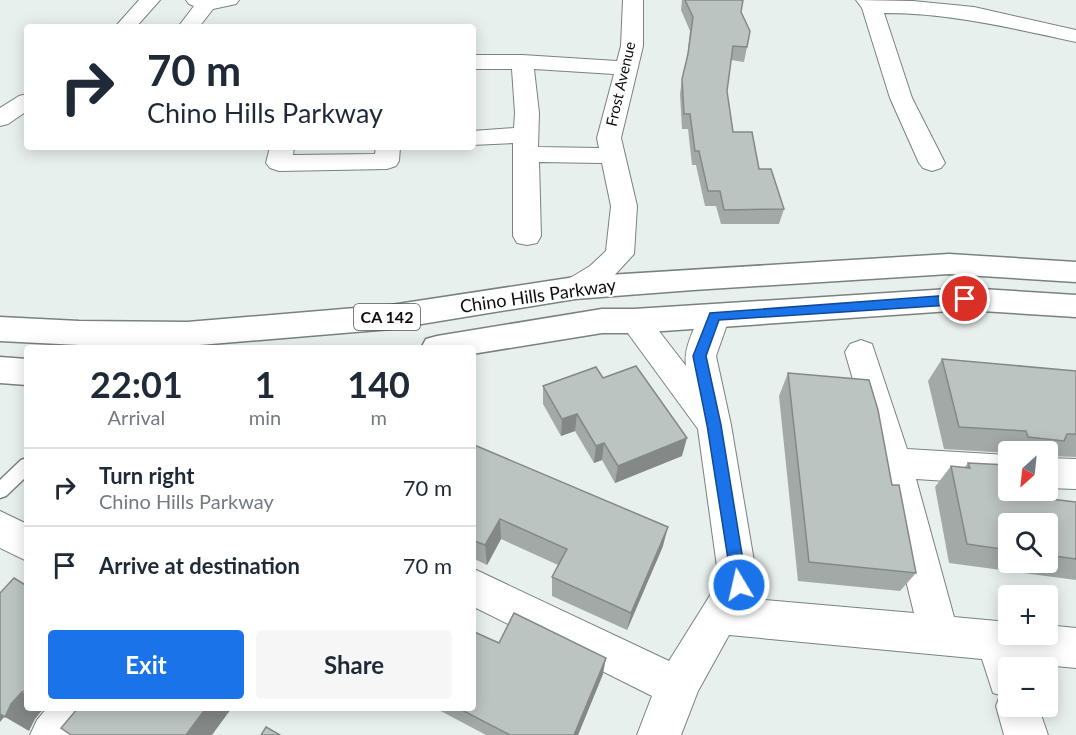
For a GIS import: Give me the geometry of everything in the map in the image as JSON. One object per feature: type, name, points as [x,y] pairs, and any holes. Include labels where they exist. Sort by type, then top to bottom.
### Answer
[{"type":"main road","name":"Chino Hills Parkway","points":[[0,329],[79,333],[188,334],[391,317],[575,288],[693,279],[949,264],[1076,272]]},
{"type":"main road","points":[[634,321],[639,310],[657,296],[693,279]]},
{"type":"main road","name":"Chino Hills Parkway","points":[[455,345],[602,321],[634,321],[965,299],[1076,306]]},
{"type":"main road","points":[[0,370],[24,372]]},
{"type":"street","points":[[129,24],[150,0]]},
{"type":"street","points":[[190,24],[201,2],[229,0]]},
{"type":"street","name":"Frost Avenue","points":[[575,288],[600,273],[620,254],[624,206],[609,138],[632,46],[633,0]]},
{"type":"street","points":[[932,163],[901,98],[869,4],[974,13],[1076,36]]},
{"type":"street","points":[[476,62],[522,62],[625,69]]},
{"type":"street","points":[[522,62],[527,113],[525,145],[527,236]]},
{"type":"street","points":[[0,119],[24,103]]},
{"type":"street","points":[[476,139],[613,156]]},
{"type":"street","points":[[281,150],[279,163],[387,161],[388,150]]},
{"type":"street","points":[[659,735],[666,712],[678,687],[739,585],[714,425],[700,356],[714,316]]},
{"type":"street","points":[[634,321],[714,425]]},
{"type":"street","points":[[861,352],[894,463],[939,635]]},
{"type":"street","points":[[894,463],[998,469]]},
{"type":"street","points":[[1058,473],[1076,474]]},
{"type":"street","points":[[0,528],[24,542]]},
{"type":"street","points":[[476,588],[678,687]]},
{"type":"street","points":[[719,615],[939,635],[998,657]]},
{"type":"street","points":[[1015,657],[1076,648]]},
{"type":"street","points":[[52,735],[72,711]]},
{"type":"street","points":[[1020,717],[1026,735]]},
{"type":"lane","points":[[0,491],[24,468]]},
{"type":"building","points":[[685,0],[743,0],[741,12],[750,31],[747,47],[733,46],[727,91],[733,132],[752,132],[759,169],[771,169],[784,209],[724,210],[720,191],[708,191],[699,151],[695,151],[690,114],[684,114],[682,79],[693,17]]},
{"type":"building","points":[[942,359],[1076,371],[1076,434],[1067,434],[1064,441],[1028,437],[1026,431],[959,427]]},
{"type":"building","points":[[636,366],[687,438],[618,466],[604,443],[596,446],[577,414],[562,419],[543,386],[596,367],[603,378]]},
{"type":"building","points":[[788,373],[869,380],[878,410],[892,485],[899,485],[916,573],[809,562]]},
{"type":"building","points":[[476,446],[668,527],[631,613],[552,577],[567,549],[500,519],[485,545],[476,542]]},
{"type":"building","points":[[968,463],[998,464],[998,501],[1058,500],[1076,502],[1076,559],[1058,557],[1058,513],[998,513],[998,549],[967,544],[951,466],[970,468]]},
{"type":"building","points":[[14,578],[24,584],[24,692],[11,704],[5,717],[0,714],[0,593]]},
{"type":"building","points":[[514,613],[606,658],[574,735],[510,735],[464,711],[476,711],[476,633],[499,643]]},
{"type":"building","points":[[75,711],[204,711],[186,735],[71,735],[61,728]]},
{"type":"building","points":[[266,727],[280,735],[261,735]]},
{"type":"route","points":[[739,585],[714,425],[700,356],[714,316],[965,299]]}]
